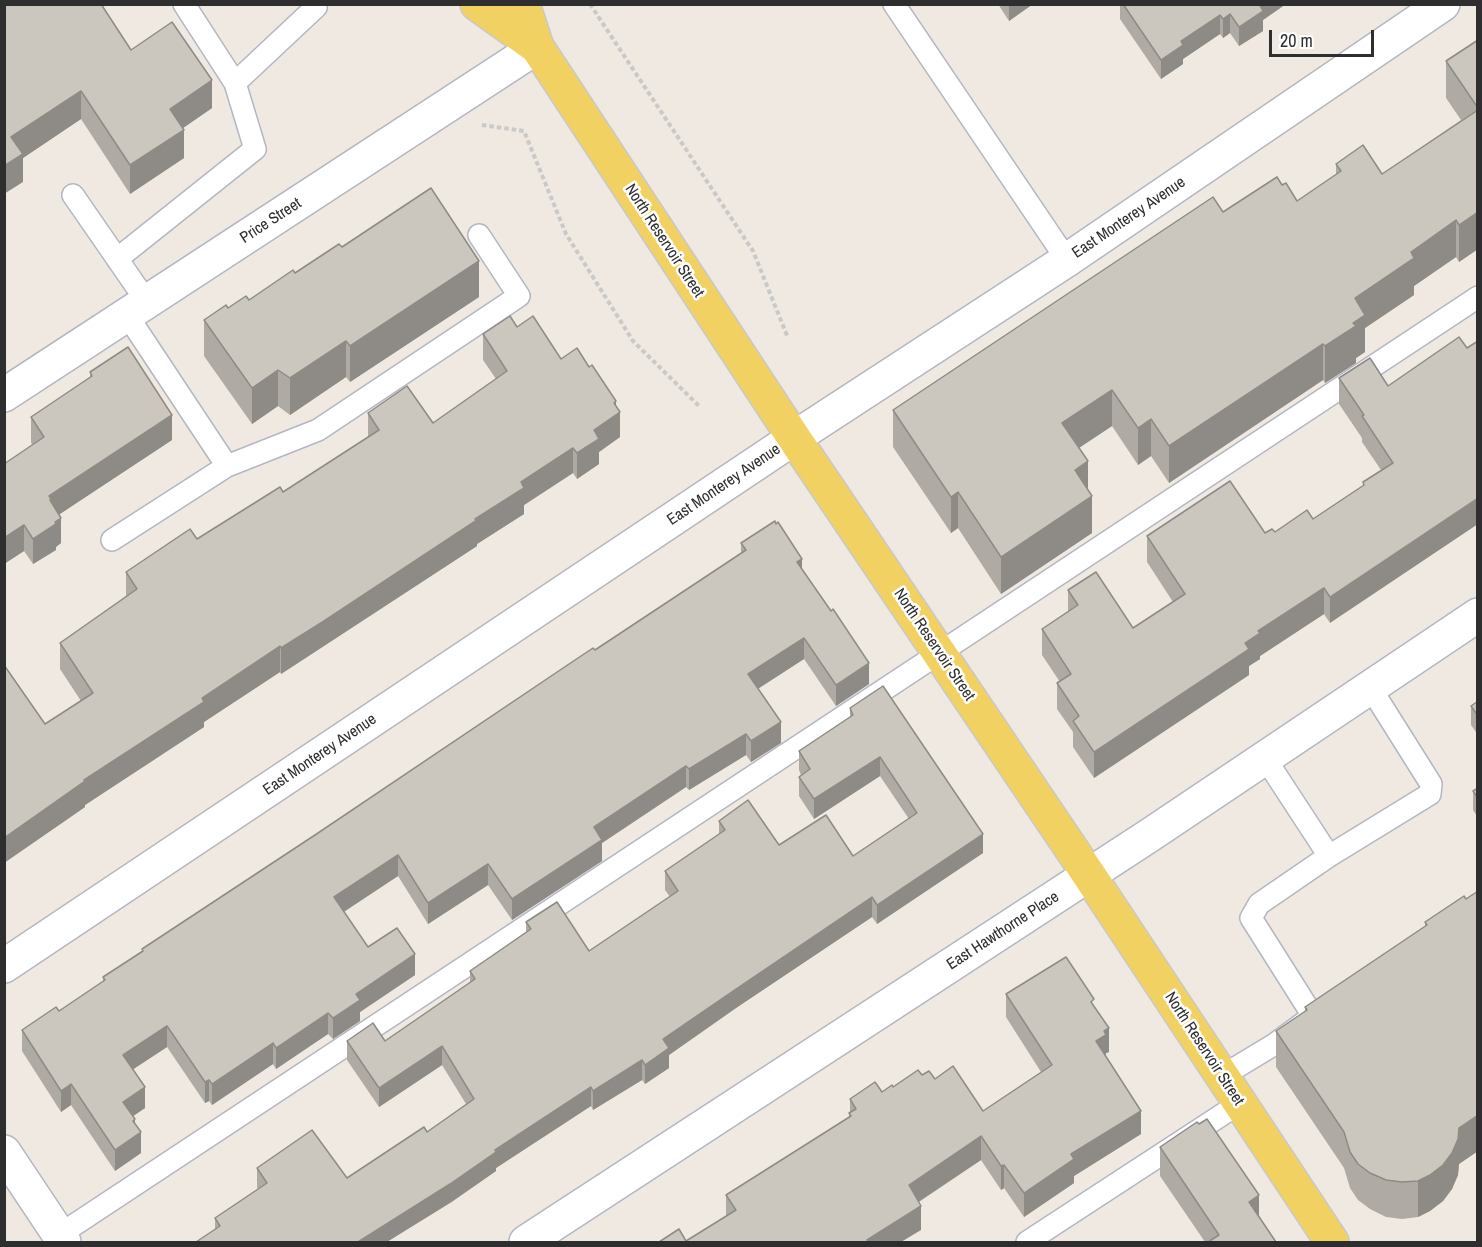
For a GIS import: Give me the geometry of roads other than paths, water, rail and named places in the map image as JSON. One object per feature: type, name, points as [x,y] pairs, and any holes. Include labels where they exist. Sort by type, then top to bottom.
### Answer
[{"type":"main road","name":"North Reservoir Street","points":[[477,4],[537,47]]},
{"type":"main road","name":"North Reservoir Street","points":[[523,4],[537,47],[794,438],[1089,875],[1332,1242]]},
{"type":"street","name":"East Monterey Avenue","points":[[4,966],[794,438],[1067,260],[1443,4]]},
{"type":"street","name":"Price Street","points":[[4,395],[537,47]]},
{"type":"street","name":"East Hawthorne Place","points":[[526,1242],[1089,875],[1478,615]]},
{"type":"street","points":[[4,1152],[62,1239]]},
{"type":"lane","points":[[117,259],[255,149],[235,83],[183,4]]},
{"type":"lane","points":[[235,83],[316,7],[315,4]]},
{"type":"lane","points":[[894,4],[1067,260]]},
{"type":"lane","points":[[73,195],[117,259],[137,308],[227,466]]},
{"type":"lane","points":[[112,540],[227,466],[318,430],[519,296],[479,235]]},
{"type":"lane","points":[[62,1239],[1478,297]]},
{"type":"lane","points":[[1222,1076],[1275,1044],[1313,1016],[1251,918],[1259,904],[1329,856],[1430,794],[1431,784],[1370,687]]},
{"type":"lane","points":[[1265,758],[1329,856]]},
{"type":"lane","points":[[1027,1242],[1240,1103]]}]
